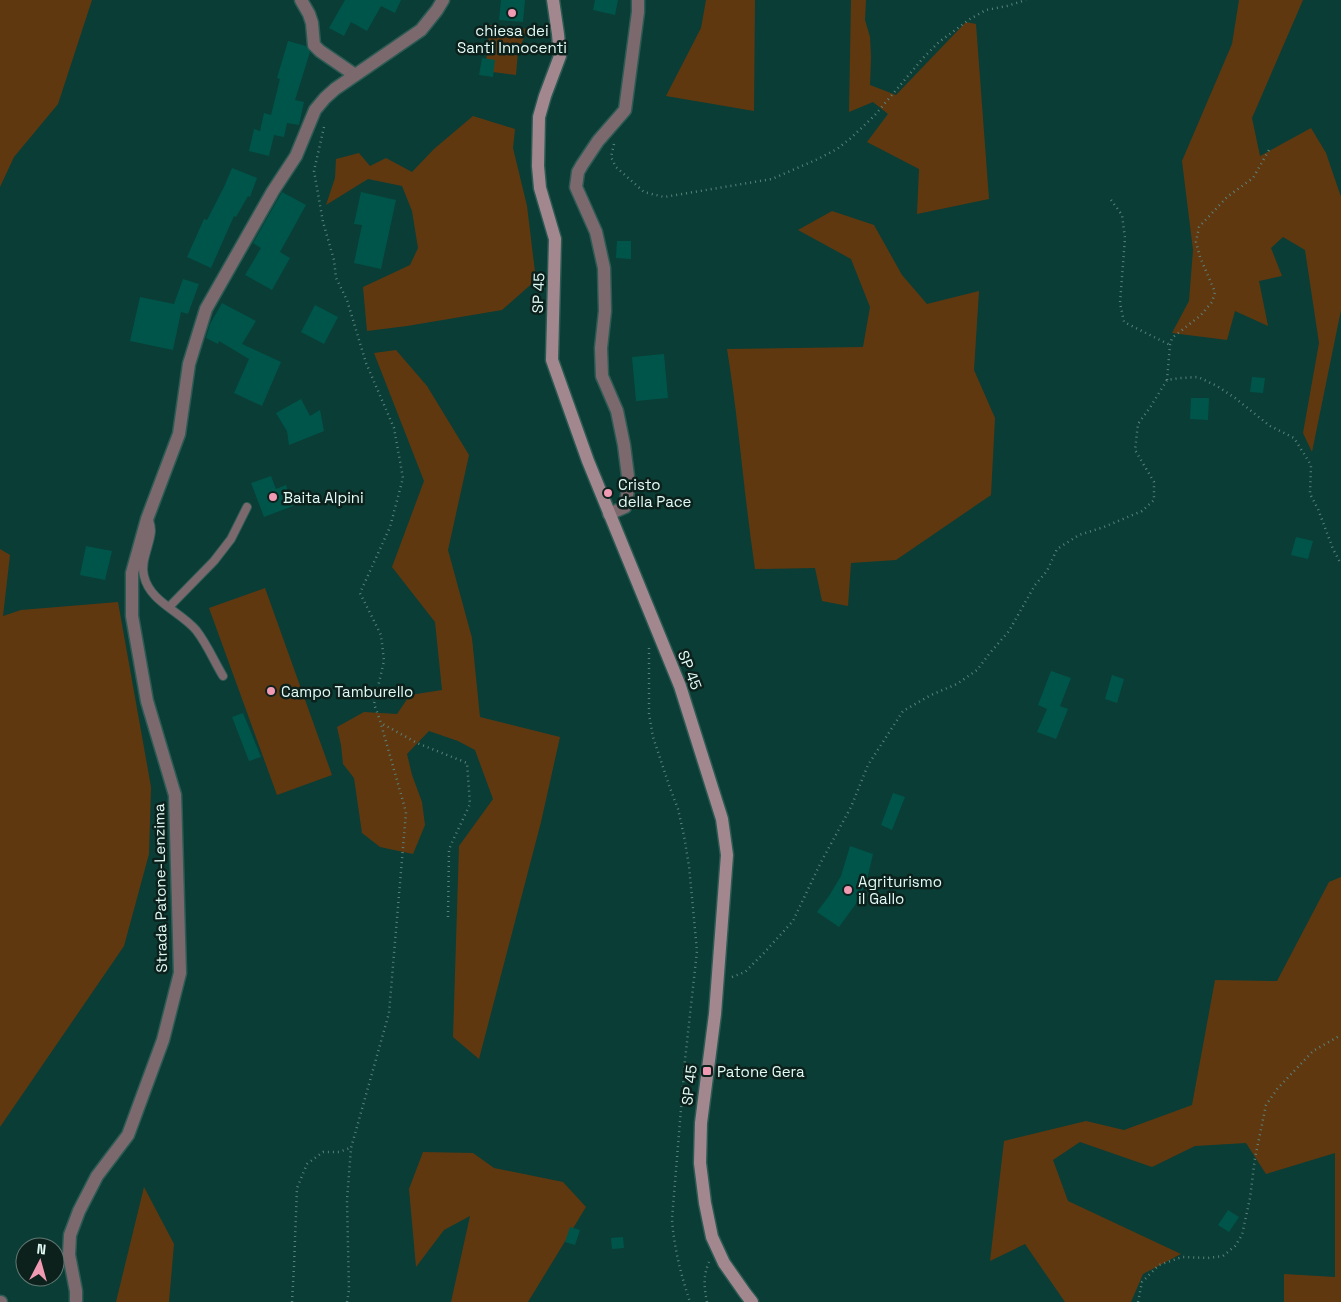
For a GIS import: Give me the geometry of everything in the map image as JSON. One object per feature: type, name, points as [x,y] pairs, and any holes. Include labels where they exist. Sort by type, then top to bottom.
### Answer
[{"type":"street","points":[[301,0],[312,23],[314,45],[355,75],[421,30],[437,10],[442,0]]},
{"type":"street","name":"SP 45","points":[[553,0],[560,56],[539,117],[538,156],[540,188],[555,239],[552,360],[588,461],[680,686],[722,819],[727,855],[715,1014],[701,1123],[700,1163],[712,1237],[724,1262],[752,1302]]},
{"type":"street","points":[[609,514],[625,507],[629,484],[617,412],[602,376],[601,348],[605,311],[604,268],[596,232],[576,186],[578,172],[582,164],[598,141],[625,110],[637,22],[638,0]]},
{"type":"street","name":"Strada Patone-Lenzima","points":[[76,1302],[76,1291],[69,1256],[70,1235],[96,1176],[128,1135],[163,1040],[180,973],[175,795],[147,702],[132,616],[132,573],[148,515],[178,434],[189,364],[206,309],[273,191],[296,156],[315,110],[335,89],[355,75]]},
{"type":"lane","points":[[169,608],[214,561],[231,539],[247,507]]},
{"type":"lane","points":[[148,515],[152,529],[143,574],[146,582],[159,601],[187,620],[197,632],[223,676]]},
{"type":"path","points":[[614,143],[611,157],[616,167],[644,192],[664,197],[772,179],[818,159],[837,149],[851,138],[875,115],[924,57],[939,42],[970,19],[986,10],[1026,0]]},
{"type":"path","points":[[325,123],[314,171],[323,222],[334,260],[336,278],[347,300],[366,363],[394,428],[404,478],[390,527],[360,593],[381,635],[384,661],[374,704],[406,812],[390,1013],[351,1148],[347,1200],[349,1290],[347,1302]]},
{"type":"path","points":[[718,976],[730,977],[745,972],[793,921],[820,864],[851,807],[868,765],[903,711],[931,695],[957,684],[977,670],[1009,631],[1035,585],[1047,570],[1057,549],[1079,535],[1104,528],[1142,511],[1154,500],[1154,482],[1135,450],[1138,424],[1167,380],[1172,338],[1201,315],[1212,302],[1215,292],[1200,257],[1196,242],[1198,227],[1227,197],[1253,178],[1269,150]]},
{"type":"path","points":[[1111,200],[1122,215],[1125,238],[1120,303],[1124,322],[1170,345]]},
{"type":"path","points":[[1167,380],[1198,377],[1217,386],[1235,398],[1270,426],[1294,438],[1311,465],[1310,494],[1341,564]]},
{"type":"path","points":[[650,644],[649,714],[653,737],[678,809],[684,836],[689,866],[697,951],[685,1060],[672,1219],[680,1272],[690,1302]]},
{"type":"path","points":[[381,723],[417,744],[467,763],[470,804],[449,850],[448,917]]},
{"type":"path","points":[[1138,1302],[1142,1282],[1159,1265],[1182,1257],[1208,1258],[1223,1256],[1235,1246],[1242,1235],[1266,1104],[1278,1088],[1313,1051],[1341,1036]]},
{"type":"path","points":[[292,1302],[296,1188],[307,1164],[323,1152],[339,1152],[351,1148]]},
{"type":"path","points":[[707,1302],[704,1289],[704,1275],[717,1248]]},
{"type":"shaded area","points":[[0,0],[92,0],[58,104],[14,157],[0,187]]},
{"type":"shaded area","points":[[706,0],[755,0],[754,111],[666,96],[701,28]]},
{"type":"shaded area","points":[[851,0],[866,0],[865,20],[870,37],[871,57],[870,85],[896,95],[966,22],[976,24],[989,199],[917,214],[919,169],[867,142],[888,114],[873,102],[849,112]]},
{"type":"shaded area","points":[[1239,0],[1303,0],[1252,118],[1260,156],[1311,128],[1326,153],[1341,197],[1341,310],[1312,452],[1303,433],[1319,343],[1305,250],[1283,237],[1271,248],[1282,276],[1259,281],[1268,326],[1235,311],[1227,340],[1172,333],[1189,301],[1193,250],[1182,161],[1232,44]]},
{"type":"shaded area","points":[[490,25],[528,29],[518,51],[516,75],[485,71]]},
{"type":"shaded area","points":[[473,116],[515,129],[513,148],[527,206],[536,280],[502,310],[367,331],[363,287],[410,265],[418,248],[412,211],[402,186],[368,179],[326,205],[335,178],[336,159],[359,153],[370,166],[386,158],[412,172],[434,149]]},
{"type":"shaded area","points":[[832,211],[874,225],[902,275],[927,304],[979,291],[974,370],[995,418],[991,495],[896,560],[851,563],[848,606],[822,601],[815,568],[755,569],[727,349],[863,347],[870,307],[851,259],[798,230]]},
{"type":"shaded area","points":[[396,350],[427,386],[469,455],[448,550],[472,638],[480,717],[560,737],[541,822],[479,1059],[453,1037],[459,846],[493,799],[475,750],[458,741],[429,731],[407,754],[422,802],[425,825],[413,854],[380,847],[362,833],[354,778],[343,764],[337,727],[364,712],[397,714],[410,695],[442,690],[435,622],[392,567],[424,481],[374,353]]},
{"type":"shaded area","points":[[0,549],[10,555],[3,616],[21,610],[118,602],[151,787],[149,854],[124,946],[0,1127]]},
{"type":"shaded area","name":"Campo Tamburello","points":[[265,588],[332,775],[277,795],[209,608]]},
{"type":"shaded area","points":[[1341,877],[1341,1302],[1284,1302],[1284,1274],[1335,1277],[1335,1153],[1266,1174],[1246,1143],[1195,1146],[1152,1167],[1080,1142],[1053,1160],[1068,1201],[1181,1254],[1143,1274],[1131,1302],[1065,1302],[1025,1244],[990,1261],[1004,1141],[1086,1121],[1124,1130],[1192,1105],[1215,980],[1277,981],[1329,882]]},
{"type":"shaded area","points":[[423,1152],[473,1153],[494,1168],[563,1182],[586,1207],[528,1302],[451,1302],[470,1216],[444,1230],[416,1267],[409,1189]]},
{"type":"shaded area","points":[[144,1187],[174,1244],[169,1302],[116,1302]]},
{"type":"building","points":[[345,0],[401,0],[395,13],[381,6],[367,31],[351,22],[344,36],[329,28]]},
{"type":"building","name":"chiesa dei Santi Innocenti","points":[[501,0],[525,0],[523,22],[499,20]]},
{"type":"building","points":[[595,0],[618,0],[615,15],[593,10]]},
{"type":"building","points":[[288,41],[306,46],[310,52],[295,100],[304,102],[299,125],[287,123],[284,137],[274,135],[269,156],[249,151],[254,129],[260,131],[264,113],[271,115],[280,79],[277,78]]},
{"type":"building","points":[[482,58],[495,60],[493,77],[479,75]]},
{"type":"building","points":[[232,168],[257,178],[250,197],[248,196],[236,217],[234,216],[211,268],[187,257],[204,219],[207,220]]},
{"type":"building","points":[[282,192],[306,205],[280,252],[290,258],[272,290],[245,275],[261,248],[253,243]]},
{"type":"building","points":[[361,192],[396,200],[381,269],[354,263],[362,225],[354,224]]},
{"type":"building","points":[[617,241],[631,241],[631,259],[616,258]]},
{"type":"building","points":[[183,279],[199,284],[188,314],[181,312],[173,350],[130,341],[140,297],[174,304]]},
{"type":"building","points":[[222,303],[256,321],[242,344],[281,362],[262,406],[234,393],[249,359],[219,341],[218,344],[206,338],[210,324]]},
{"type":"building","points":[[315,305],[338,317],[324,344],[301,332]]},
{"type":"building","points":[[664,354],[668,398],[636,401],[632,357]]},
{"type":"building","points":[[1252,377],[1265,378],[1263,393],[1250,392]]},
{"type":"building","points":[[1191,398],[1209,398],[1208,420],[1190,419]]},
{"type":"building","points":[[301,399],[310,416],[320,410],[324,431],[289,445],[287,431],[276,413]]},
{"type":"building","name":"Baita Alpini","points":[[271,476],[276,489],[286,485],[293,506],[264,517],[251,483]]},
{"type":"building","points":[[1296,537],[1313,541],[1308,559],[1291,555]]},
{"type":"building","points":[[86,546],[112,551],[105,580],[80,575]]},
{"type":"building","points":[[1051,671],[1071,678],[1060,706],[1068,709],[1056,739],[1037,732],[1047,709],[1038,705]]},
{"type":"building","points":[[1112,675],[1124,679],[1117,703],[1105,699]]},
{"type":"building","points":[[243,713],[261,757],[249,761],[232,717]]},
{"type":"building","points":[[893,793],[905,797],[892,830],[881,825]]},
{"type":"building","name":"Agriturismo il Gallo","points":[[850,846],[873,854],[866,884],[855,905],[839,927],[817,912],[841,876]]},
{"type":"building","points":[[1228,1210],[1239,1217],[1229,1232],[1218,1225]]},
{"type":"building","points":[[570,1227],[580,1230],[575,1245],[565,1242]]},
{"type":"building","points":[[623,1237],[624,1248],[612,1249],[611,1238]]},
{"type":"place","name":"chiesa dei Santi Innocenti","points":[[512,13]]},
{"type":"place","name":"Cristo della Pace","points":[[608,493]]},
{"type":"place","name":"Baita Alpini","points":[[273,497]]},
{"type":"place","name":"Campo Tamburello","points":[[271,691]]},
{"type":"place","name":"Agriturismo il Gallo","points":[[848,890]]},
{"type":"place","name":"Patone Gera","points":[[707,1071]]}]
